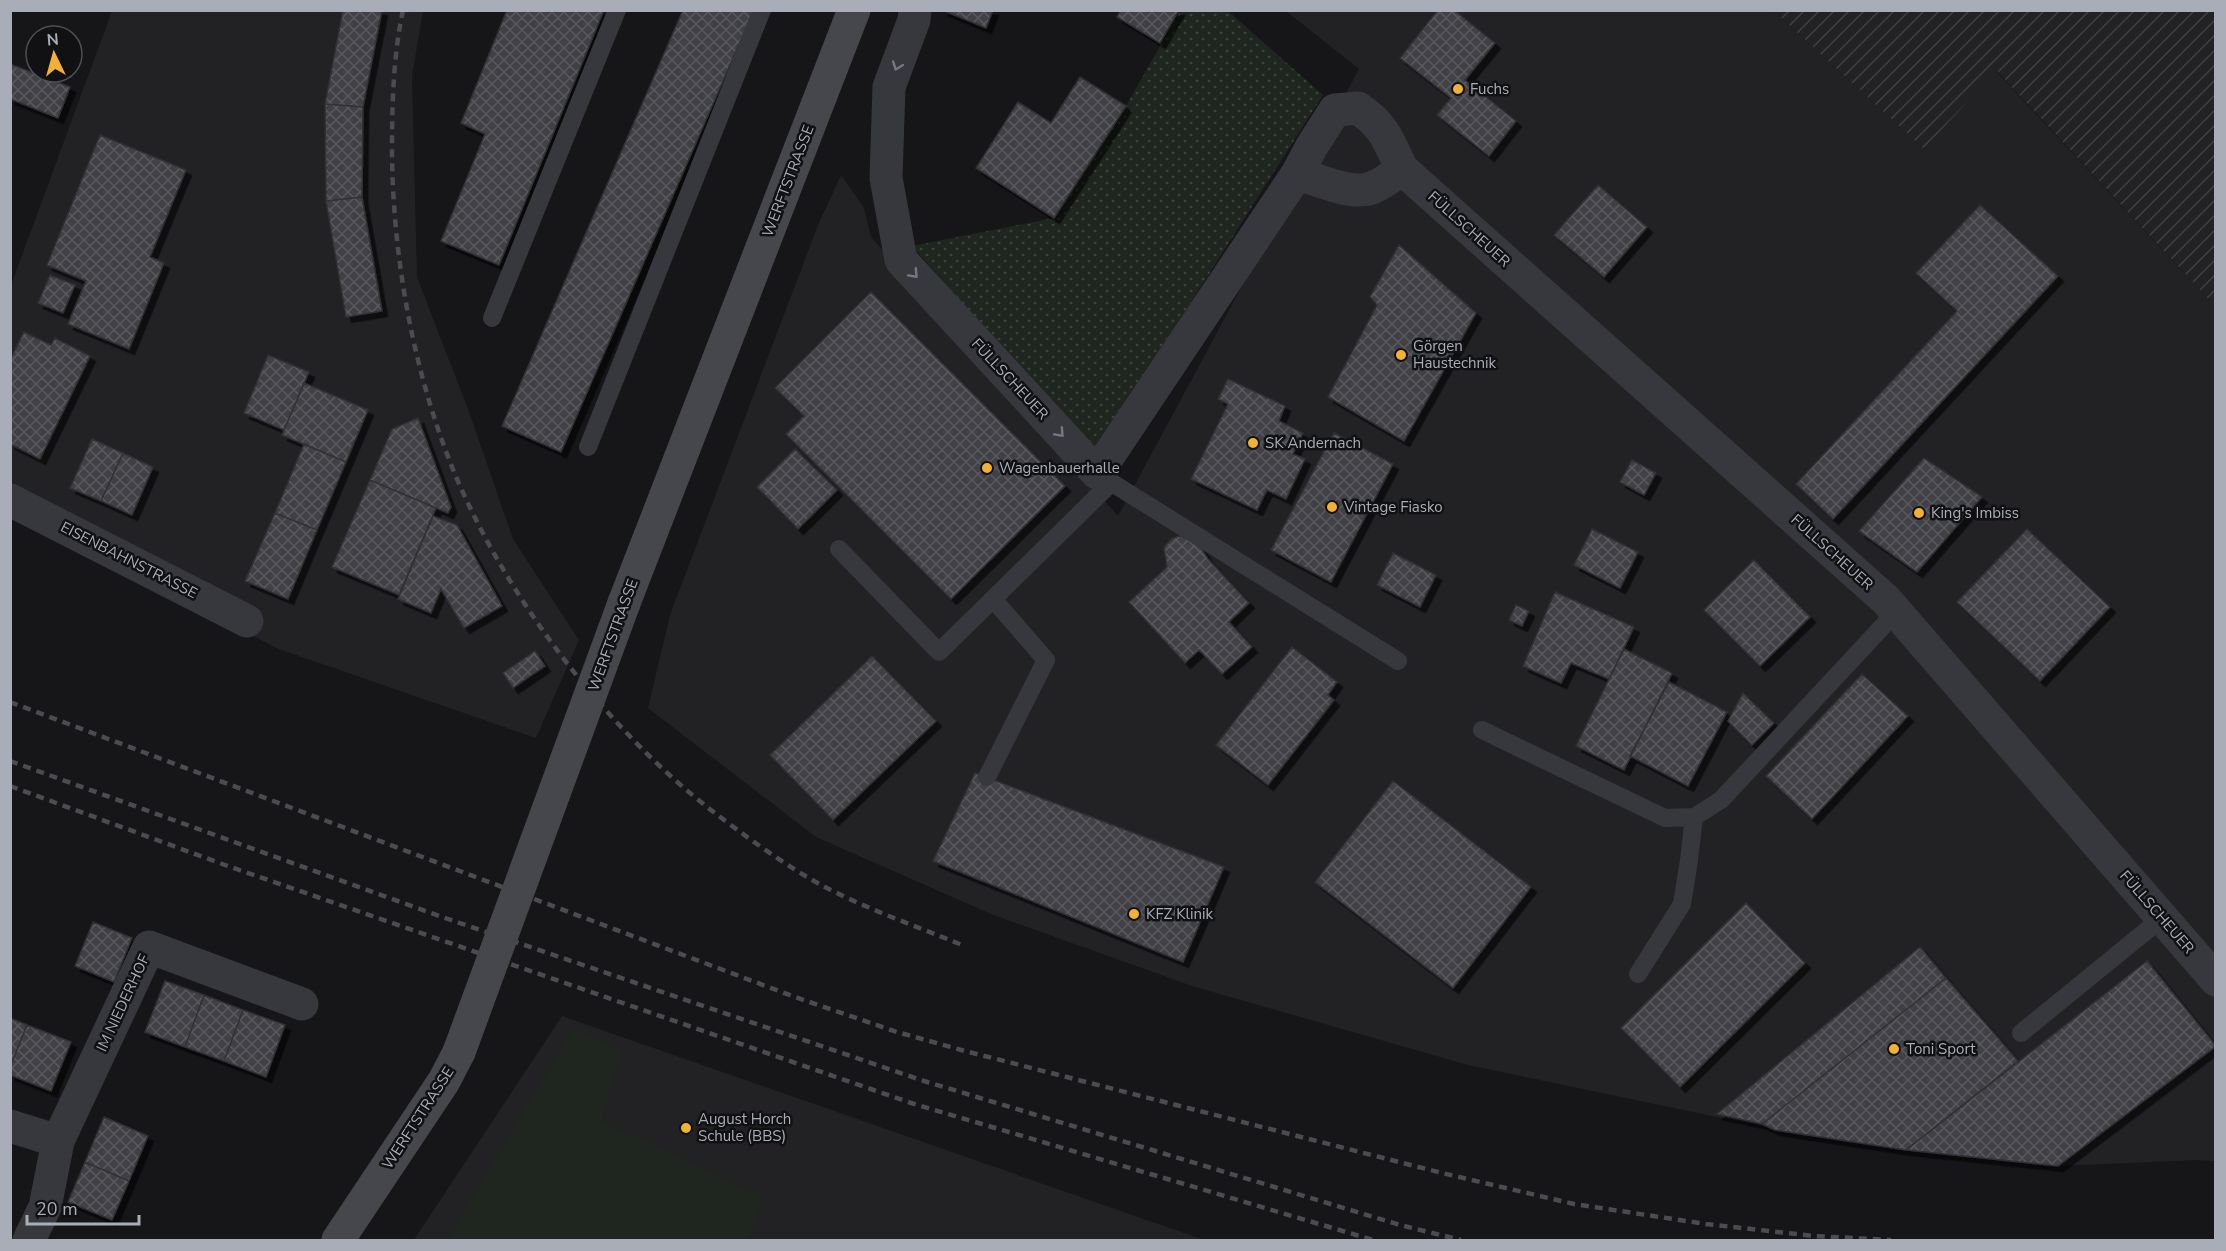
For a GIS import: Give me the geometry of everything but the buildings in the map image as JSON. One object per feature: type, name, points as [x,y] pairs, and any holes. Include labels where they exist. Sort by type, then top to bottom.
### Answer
[{"type":"street","name":"WERFTSTRASSE","points":[[338,1240],[444,1081],[459,1052],[624,603],[854,10]]},
{"type":"street","name":"FÜLLSCHEUER","points":[[915,10],[914,20],[890,87],[886,178],[901,260],[1104,478],[1297,174],[1335,110],[1358,108],[1374,119],[1386,134],[1402,169],[1886,600],[2216,980]]},
{"type":"street","points":[[1297,174],[1339,189],[1372,188],[1402,169]]},
{"type":"street","name":"EISENBAHNSTRASSE","points":[[10,500],[247,621]]},
{"type":"street","name":"IM NIEDERHOF","points":[[29,1240],[45,1207],[58,1141],[149,947],[302,1005]]},
{"type":"street","points":[[10,1125],[58,1141]]},
{"type":"lane","points":[[492,318],[617,10]]},
{"type":"lane","points":[[588,447],[762,10]]},
{"type":"lane","points":[[839,549],[939,652],[993,599],[1104,478],[1398,661]]},
{"type":"lane","points":[[987,777],[1046,660],[993,599]]},
{"type":"lane","points":[[1482,730],[1665,818],[1694,817],[1721,800],[1897,612]]},
{"type":"lane","points":[[1638,974],[1682,904],[1694,817]]},
{"type":"lane","points":[[2021,1033],[2162,918]]},
{"type":"shaded area","points":[[112,11],[423,11],[412,76],[417,277],[468,409],[513,539],[579,640],[536,738],[276,648],[11,507],[10,288]]},
{"type":"shaded area","points":[[1180,11],[1228,11],[1323,95],[1095,453],[912,246],[1054,218],[1126,106]]},
{"type":"shaded area","points":[[1286,11],[1774,11],[1924,149],[1995,70],[2215,306],[2215,1161],[2058,1166],[1785,1131],[1468,1065],[1192,986],[991,914],[816,837],[648,708],[670,615],[818,225],[841,175],[864,208],[871,237],[1118,516],[1359,69]]},
{"type":"shaded area","points":[[1774,11],[2215,11],[2215,306],[1996,70],[1924,149]]},
{"type":"shaded area","name":"August Horch Schule (BBS)","points":[[562,1016],[1204,1240],[414,1240]]},
{"type":"shaded area","points":[[573,1029],[621,1051],[602,1121],[764,1197],[748,1240],[447,1240]]},
{"type":"railway","points":[[403,10],[395,63],[392,153],[393,193],[401,273],[416,352],[438,430],[473,515],[499,562],[560,655],[595,698],[671,777],[752,841],[811,879],[876,910],[962,945]]},
{"type":"railway","points":[[10,702],[795,997],[897,1032],[1442,1173],[1574,1204],[1706,1224],[1814,1236],[1891,1240]]},
{"type":"railway","points":[[10,761],[445,918],[924,1081],[1400,1225],[1461,1240]]},
{"type":"railway","points":[[10,786],[225,865],[911,1103],[1373,1240]]},
{"type":"place","name":"Fuchs","points":[[1458,89]]},
{"type":"place","name":"Görgen Haustechnik","points":[[1401,355]]},
{"type":"place","name":"SK Andernach","points":[[1253,443]]},
{"type":"place","name":"Wagenbauerhalle","points":[[987,468]]},
{"type":"place","name":"Vintage Fiasko","points":[[1332,507]]},
{"type":"place","name":"King's Imbiss","points":[[1919,513]]},
{"type":"place","name":"KFZ Klinik","points":[[1134,914]]},
{"type":"place","name":"Toni Sport","points":[[1894,1049]]},
{"type":"place","name":"August Horch Schule (BBS)","points":[[686,1128]]}]
